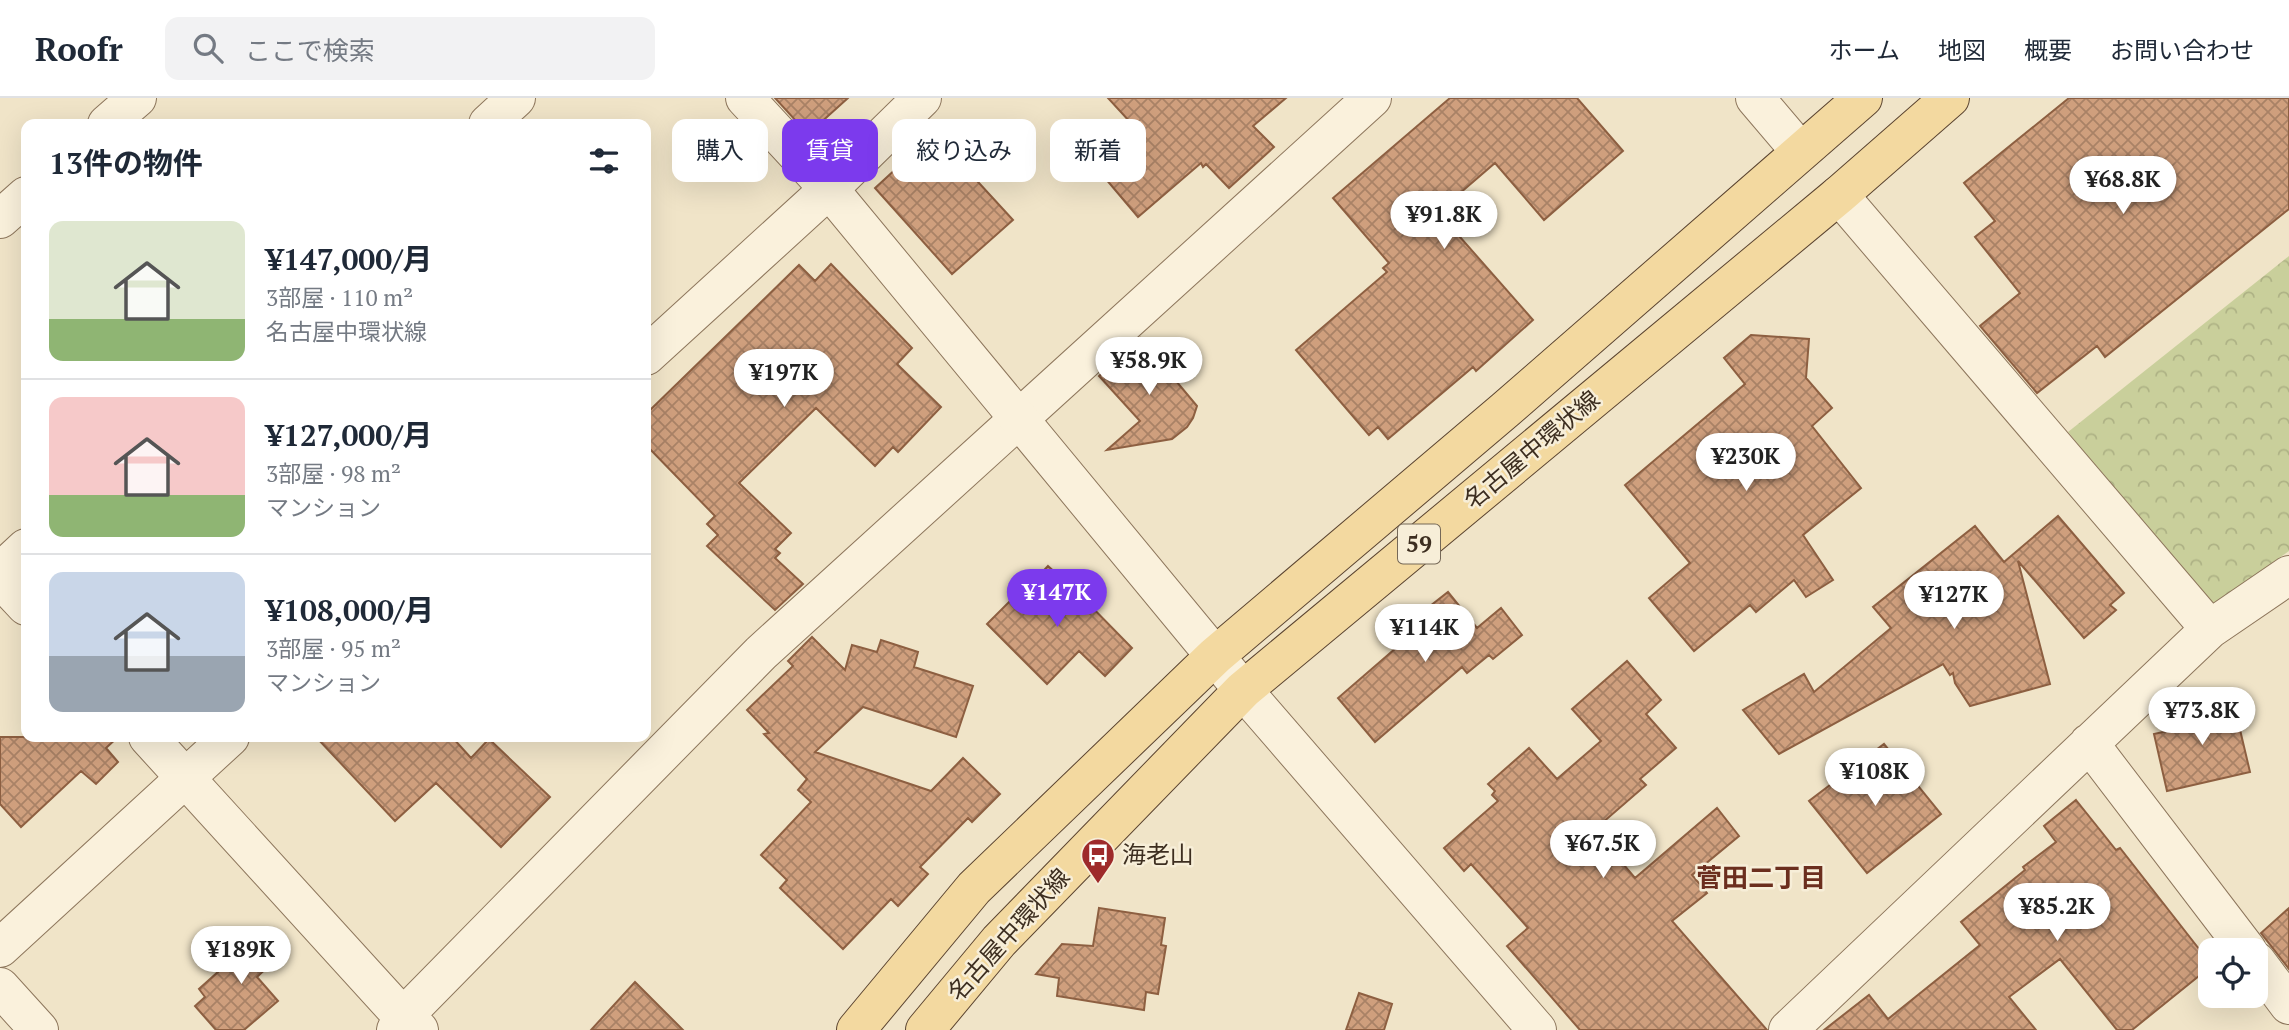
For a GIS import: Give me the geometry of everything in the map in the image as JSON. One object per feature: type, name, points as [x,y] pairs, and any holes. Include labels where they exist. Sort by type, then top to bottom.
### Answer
[{"type":"main road","name":"名古屋中環状線","points":[[856,1030],[974,888],[1215,656],[1525,392],[1863,98]]},
{"type":"main road","name":"名古屋中環状線","points":[[925,1030],[999,941],[1243,690],[1839,195],[1950,98]]},
{"type":"street","points":[[113,119],[137,98]]},
{"type":"street","points":[[493,119],[516,98]]},
{"type":"street","points":[[745,98],[829,189],[1243,690],[1537,1030]]},
{"type":"street","points":[[651,351],[829,189],[922,98]]},
{"type":"street","points":[[153,742],[406,1026],[761,653],[1372,98]]},
{"type":"street","points":[[1755,98],[1800,151]]},
{"type":"street","points":[[1839,195],[2210,629]]},
{"type":"street","points":[[0,219],[21,200]]},
{"type":"street","points":[[21,553],[0,575],[21,600]]},
{"type":"street","points":[[1788,1030],[2210,629],[2289,575]]},
{"type":"street","points":[[0,948],[225,742]]},
{"type":"street","points":[[2089,743],[2238,938]]},
{"type":"street","points":[[2268,977],[2289,1005]]},
{"type":"street","points":[[0,987],[39,1030]]},
{"type":"green space","points":[[2289,256],[2289,551],[2209,607],[2068,432]]},
{"type":"building","points":[[775,98],[848,98],[825,119],[794,119]]},
{"type":"building","points":[[1108,98],[1286,98],[1253,126],[1274,147],[1229,188],[1206,164],[1203,167],[1201,163],[1138,217],[1108,182],[1146,182],[1146,119],[1127,119]]},
{"type":"building","points":[[1450,98],[1577,98],[1623,151],[1544,220],[1495,163],[1438,212],[1533,320],[1476,371],[1473,367],[1388,439],[1378,427],[1369,435],[1296,350],[1387,272],[1383,268],[1389,263],[1333,198]]},
{"type":"building","points":[[2069,98],[2289,98],[2289,209],[2105,357],[2097,346],[2037,393],[1980,326],[2020,293],[1975,237],[1995,221],[1964,183]]},
{"type":"building","points":[[892,172],[892,182],[978,182],[1013,220],[952,274],[875,188]]},
{"type":"building","points":[[831,264],[912,348],[897,364],[941,407],[898,452],[893,447],[875,466],[816,408],[739,483],[791,533],[775,549],[780,553],[775,558],[803,584],[775,610],[707,546],[718,535],[707,524],[715,516],[651,450],[651,409],[799,265],[815,281]]},
{"type":"building","points":[[1751,335],[1809,339],[1806,378],[1832,408],[1812,426],[1861,488],[1803,535],[1833,580],[1806,597],[1794,580],[1756,612],[1750,605],[1694,651],[1649,598],[1690,563],[1625,485],[1745,384],[1724,358]]},
{"type":"building","points":[[1140,338],[1197,406],[1187,427],[1172,439],[1107,450],[1140,421],[1099,376]]},
{"type":"building","points":[[2058,516],[2124,593],[2110,605],[2116,610],[2084,638],[2018,561],[2050,684],[1970,706],[1955,683],[1953,673],[1950,675],[1943,664],[1779,754],[1743,710],[1804,674],[1814,692],[1891,628],[1873,607],[1975,526],[2004,562]]},
{"type":"building","points":[[1048,566],[1132,648],[1105,676],[1079,651],[1047,684],[987,624],[1017,594],[1019,597]]},
{"type":"building","points":[[1448,592],[1477,628],[1501,608],[1522,635],[1493,659],[1489,655],[1467,673],[1462,667],[1375,742],[1338,698],[1426,622],[1420,614]]},
{"type":"building","points":[[812,637],[845,670],[852,645],[877,652],[881,640],[918,652],[914,667],[973,686],[956,737],[863,707],[815,752],[931,791],[963,758],[1000,794],[972,822],[968,818],[920,867],[928,874],[898,906],[891,899],[843,949],[780,888],[787,880],[761,855],[811,802],[798,790],[807,779],[764,734],[769,733],[747,710],[793,666],[788,661]]},
{"type":"building","points":[[1627,661],[1661,700],[1646,714],[1676,748],[1640,779],[1646,785],[1594,830],[1635,878],[1717,808],[1739,836],[1692,875],[1707,893],[1672,921],[1767,1030],[1580,1030],[1507,946],[1528,928],[1471,864],[1464,871],[1444,848],[1498,801],[1492,795],[1495,791],[1488,784],[1529,748],[1557,779],[1601,741],[1572,709]]},
{"type":"building","points":[[2233,700],[2250,772],[2167,791],[2154,734],[2172,730],[2170,720],[2177,719],[2176,714]]},
{"type":"building","points":[[0,737],[21,737],[21,742],[113,742],[106,748],[118,762],[96,784],[81,771],[21,827],[0,804]]},
{"type":"building","points":[[321,742],[457,742],[471,758],[486,742],[492,742],[550,797],[501,847],[436,783],[395,821]]},
{"type":"building","points":[[1884,744],[1941,814],[1867,873],[1809,801]]},
{"type":"building","points":[[2076,800],[2116,850],[2120,848],[2198,948],[2198,977],[2132,1030],[2117,1030],[2060,959],[2009,997],[2036,1030],[1824,1030],[1869,995],[1888,1019],[1980,945],[1961,922],[2025,870],[2023,867],[2056,842],[2044,826]]},
{"type":"building","points":[[1099,908],[1165,918],[1161,945],[1166,946],[1158,994],[1146,992],[1144,1010],[1057,996],[1059,978],[1036,974],[1062,944],[1093,946]]},
{"type":"building","points":[[2289,908],[2289,969],[2268,942],[2268,938],[2261,933]]},
{"type":"building","points":[[267,928],[287,949],[257,977],[278,1001],[244,1030],[216,1030],[195,1006],[205,997],[199,989]]},
{"type":"building","points":[[635,982],[683,1030],[591,1030]]},
{"type":"building","points":[[1359,993],[1392,1004],[1384,1030],[1346,1030]]},
{"type":"place","name":"海老山","points":[[1098,885]]},
{"type":"district","name":"菅田二丁目","points":[[1761,878]]}]
